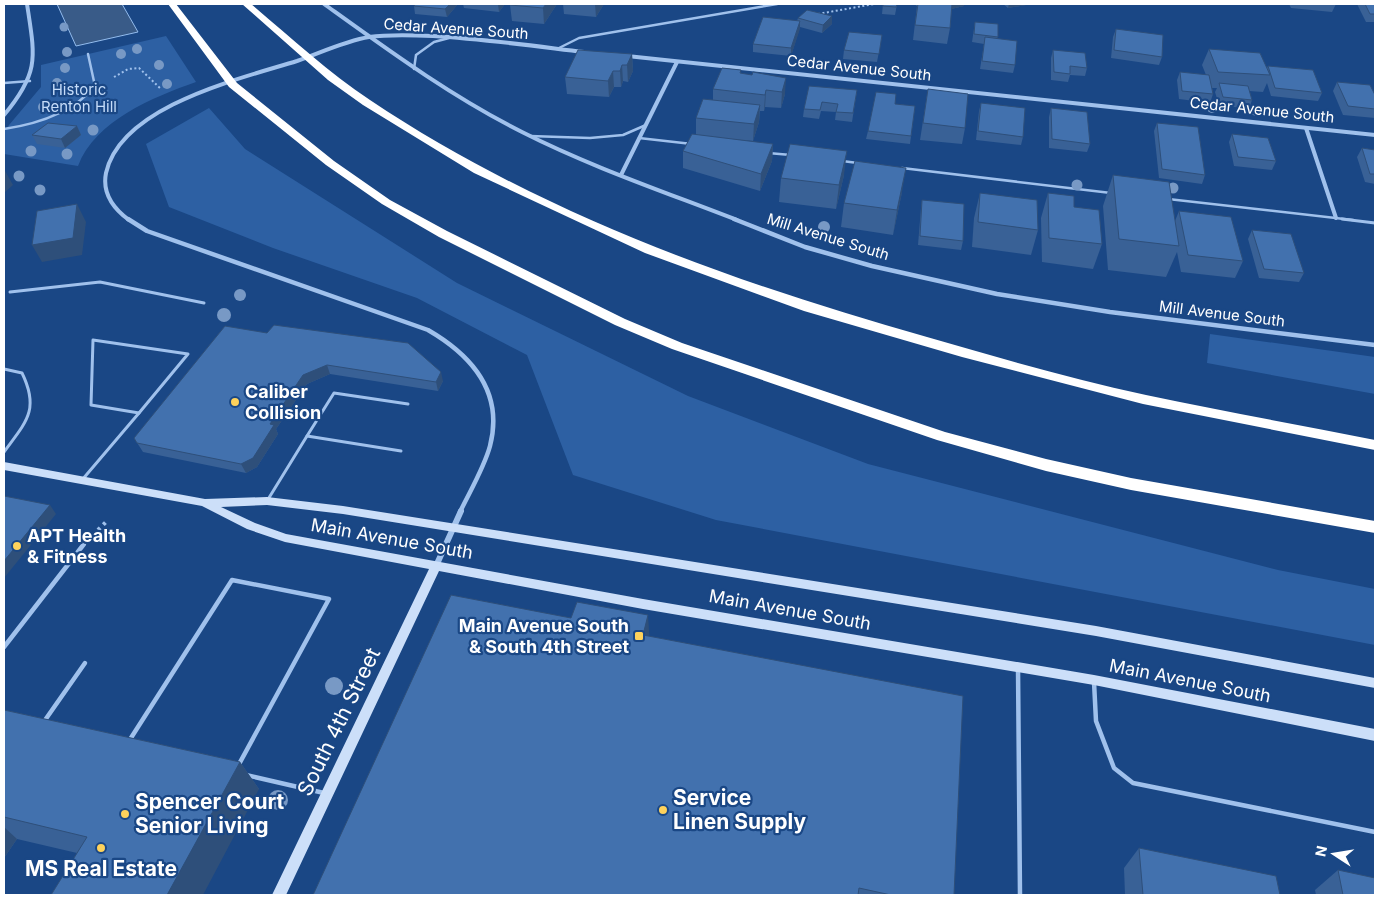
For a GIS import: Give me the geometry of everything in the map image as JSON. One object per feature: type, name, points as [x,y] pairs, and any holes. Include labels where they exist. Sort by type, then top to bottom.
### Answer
[{"type":"highway","points":[[172,4],[233,85],[330,163],[386,202],[443,234],[620,322],[677,346],[942,436],[1046,465],[1131,484],[1375,528]]},
{"type":"highway","points":[[246,4],[332,78],[368,103],[478,171],[649,250],[809,308],[962,352],[1143,399],[1375,445]]},
{"type":"highway","points":[[251,4],[259,17]]},
{"type":"main road","name":"Main Avenue South","points":[[4,466],[205,503],[266,501],[343,510],[1096,632],[1375,683]]},
{"type":"main road","name":"Main Avenue South","points":[[205,503],[251,526],[285,538],[644,604],[1094,680],[1375,734]]},
{"type":"main road","name":"South 4th Street","points":[[279,895],[436,566]]},
{"type":"street","points":[[4,115],[23,93],[30,81],[34,52],[27,4]]},
{"type":"street","name":"Mill Avenue South","points":[[324,4],[414,69],[530,136],[621,175],[805,247],[872,266],[996,294],[1110,312],[1375,345]]},
{"type":"street","name":"Cedar Avenue South","points":[[436,566],[490,446],[494,425],[491,401],[486,385],[462,351],[428,330],[147,231],[119,213],[108,201],[104,188],[104,171],[113,153],[124,139],[157,113],[204,91],[368,37],[395,35],[449,38],[593,53]]},
{"type":"street","name":"Cedar Avenue South","points":[[620,56],[1375,135]]},
{"type":"street","points":[[621,175],[677,62]]},
{"type":"street","points":[[1306,128],[1336,218]]},
{"type":"lane","points":[[557,49],[579,38],[777,4]]},
{"type":"lane","points":[[414,69],[416,55],[434,42],[449,38]]},
{"type":"lane","points":[[4,129],[21,127],[49,117],[90,94],[95,86],[88,54]]},
{"type":"lane","points":[[4,84],[30,81]]},
{"type":"lane","points":[[530,136],[590,138],[623,135],[646,125]]},
{"type":"lane","points":[[639,138],[698,145]]},
{"type":"lane","points":[[764,152],[798,156]]},
{"type":"lane","points":[[835,160],[862,164]]},
{"type":"lane","points":[[898,168],[1112,193]]},
{"type":"lane","points":[[1160,198],[1375,223]]},
{"type":"lane","points":[[10,292],[100,282],[204,303]]},
{"type":"lane","points":[[82,480],[140,413],[188,354],[93,340],[91,405],[140,413]]},
{"type":"lane","points":[[4,369],[22,373],[29,386],[34,404],[30,414],[4,452]]},
{"type":"lane","points":[[266,501],[334,393],[408,404]]},
{"type":"lane","points":[[307,436],[401,451]]},
{"type":"lane","points":[[4,647],[84,544]]},
{"type":"lane","points":[[124,749],[232,580],[329,599],[234,772]]},
{"type":"lane","points":[[37,731],[85,663]]},
{"type":"lane","points":[[1018,667],[1020,895]]},
{"type":"lane","points":[[1094,680],[1096,721],[1114,768],[1133,783],[1375,832]]},
{"type":"lane","points":[[243,774],[327,793]]},
{"type":"path","points":[[817,14],[874,4]]},
{"type":"green space","name":"Historic Renton Hill","points":[[166,36],[196,82],[144,103],[111,124],[86,150],[78,166],[4,154],[4,131],[41,87],[41,65]]},
{"type":"green space","points":[[209,108],[245,149],[457,283],[688,396],[868,464],[1278,570],[1375,589],[1375,645],[716,520],[573,475],[527,355],[417,298],[273,248],[169,207],[146,144]]},
{"type":"green space","points":[[1210,334],[1375,357],[1375,394],[1207,363]]},
{"type":"shaded area","points":[[57,4],[122,4],[138,32],[76,46]]},
{"type":"building","points":[[416,4],[450,4],[445,9],[414,6]]},
{"type":"building","points":[[511,4],[546,4],[543,8]]},
{"type":"building","points":[[883,4],[897,4],[896,7],[883,6]]},
{"type":"building","points":[[918,4],[952,4],[950,28],[915,25]]},
{"type":"building","points":[[1365,4],[1375,4],[1375,14],[1370,14]]},
{"type":"building","points":[[807,10],[832,16],[823,25],[798,18]]},
{"type":"building","points":[[763,17],[800,21],[791,48],[753,44]]},
{"type":"building","points":[[975,22],[998,24],[998,37],[974,34]]},
{"type":"building","points":[[1116,29],[1163,35],[1162,57],[1114,50]]},
{"type":"building","points":[[849,32],[882,35],[879,54],[844,50]]},
{"type":"building","points":[[985,37],[1017,41],[1015,65],[982,61]]},
{"type":"building","points":[[1209,49],[1260,53],[1270,75],[1218,72]]},
{"type":"building","points":[[578,50],[632,54],[627,65],[622,65],[620,71],[613,71],[608,81],[565,77]]},
{"type":"building","points":[[1053,50],[1085,53],[1087,68],[1070,66],[1070,74],[1054,72]]},
{"type":"building","points":[[1268,66],[1313,70],[1322,93],[1275,88]]},
{"type":"building","points":[[722,68],[741,70],[740,73],[752,75],[753,72],[786,78],[782,92],[766,90],[765,95],[713,89]]},
{"type":"building","points":[[1180,72],[1209,75],[1213,94],[1182,91]]},
{"type":"building","points":[[1337,82],[1370,85],[1375,95],[1375,109],[1348,106]]},
{"type":"building","points":[[1219,83],[1248,86],[1252,100],[1223,97]]},
{"type":"building","points":[[809,86],[857,90],[853,113],[836,112],[838,104],[822,102],[820,110],[804,109]]},
{"type":"building","points":[[928,89],[968,94],[965,128],[923,123]]},
{"type":"building","points":[[876,92],[896,94],[895,104],[915,106],[911,136],[868,131]]},
{"type":"building","points":[[703,99],[760,105],[754,124],[696,118]]},
{"type":"building","points":[[981,103],[1025,108],[1023,137],[978,131]]},
{"type":"building","points":[[1051,108],[1087,112],[1090,144],[1052,139]]},
{"type":"building","points":[[48,123],[77,126],[61,139],[32,135]]},
{"type":"building","points":[[1157,123],[1198,127],[1205,175],[1162,169]]},
{"type":"building","points":[[692,134],[773,144],[761,174],[683,151]]},
{"type":"building","points":[[1232,134],[1268,138],[1276,161],[1238,157]]},
{"type":"building","points":[[790,144],[847,151],[839,185],[781,178]]},
{"type":"building","points":[[1362,148],[1375,150],[1375,174],[1370,174]]},
{"type":"building","points":[[855,161],[906,168],[897,210],[844,203]]},
{"type":"building","points":[[1113,175],[1169,182],[1179,246],[1119,239]]},
{"type":"building","points":[[980,193],[1037,200],[1038,230],[978,222]]},
{"type":"building","points":[[1048,193],[1074,196],[1074,207],[1099,210],[1102,244],[1049,238]]},
{"type":"building","points":[[922,200],[964,204],[963,241],[920,236]]},
{"type":"building","points":[[77,204],[73,238],[32,245],[37,211]]},
{"type":"building","points":[[1179,211],[1231,217],[1243,261],[1188,255]]},
{"type":"building","points":[[1252,230],[1291,234],[1304,273],[1264,269]]},
{"type":"building","name":"Caliber Collision","points":[[274,325],[408,343],[441,372],[436,382],[327,365],[303,375],[270,424],[274,425],[253,458],[241,464],[137,443],[134,438],[225,326],[267,333]]},
{"type":"building","points":[[4,496],[50,505],[4,561]]},
{"type":"building","name":"Service Linen Supply","points":[[451,595],[571,618],[577,602],[648,615],[643,635],[963,696],[954,895],[891,895],[859,888],[858,895],[313,895]]},
{"type":"building","name":"Spencer Court Senior Living","points":[[4,710],[240,762],[167,895],[51,895],[87,837],[4,817]]},
{"type":"building","points":[[1139,848],[1276,876],[1280,895],[1143,895]]},
{"type":"building","points":[[1338,870],[1375,878],[1375,895],[1343,895]]},
{"type":"place","name":"Caliber Collision","points":[[235,402]]},
{"type":"place","name":"APT Health & Fitness","points":[[17,546]]},
{"type":"place","name":"Main Avenue South & South 4th Street","points":[[639,636]]},
{"type":"place","name":"Service Linen Supply","points":[[663,810]]},
{"type":"place","name":"Spencer Court Senior Living","points":[[125,814]]},
{"type":"place","name":"MS Real Estate","points":[[101,848]]}]
